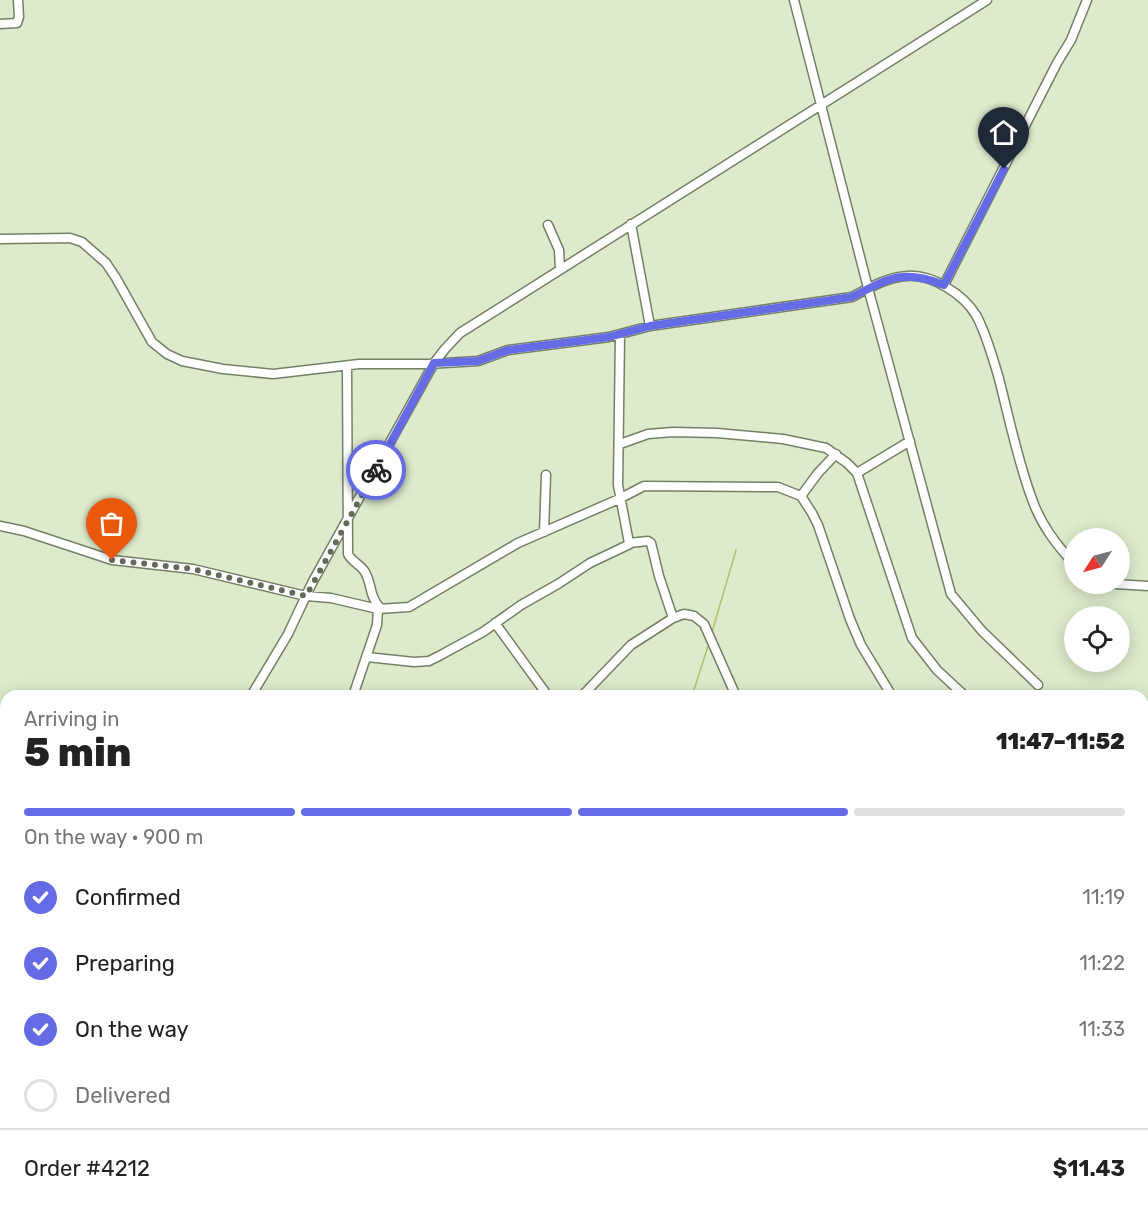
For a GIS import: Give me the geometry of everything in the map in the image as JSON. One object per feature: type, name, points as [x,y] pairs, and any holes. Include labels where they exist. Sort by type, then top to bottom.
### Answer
[{"type":"street","points":[[0,24],[17,23],[18,0]]},
{"type":"street","points":[[794,0],[868,288],[951,594],[982,631],[1038,685]]},
{"type":"street","points":[[255,690],[288,634],[306,596],[434,363],[460,333],[987,0]]},
{"type":"street","points":[[944,285],[1057,63],[1071,40],[1087,0]]},
{"type":"street","points":[[632,224],[650,326]]},
{"type":"street","points":[[548,225],[559,250],[560,269]]},
{"type":"street","points":[[0,239],[70,238],[82,242],[106,263],[152,342],[167,354],[182,361],[223,369],[273,374],[347,366],[478,361],[508,350],[620,335],[650,326],[852,297],[896,277],[909,275],[924,278],[944,285],[962,298],[976,315],[992,354],[1032,499],[1042,525],[1064,553]]},
{"type":"street","points":[[620,335],[618,485],[619,499],[630,544]]},
{"type":"street","points":[[347,366],[348,554],[351,560],[366,573],[373,601],[379,609],[377,625],[356,690]]},
{"type":"street","points":[[620,444],[648,434],[717,433],[813,444],[836,454],[857,473],[912,638],[937,670],[959,690]]},
{"type":"street","points":[[857,473],[910,441]]},
{"type":"street","points":[[801,496],[836,454]]},
{"type":"street","points":[[544,532],[546,475]]},
{"type":"street","points":[[0,526],[24,531],[112,560],[193,569],[306,596],[331,598],[379,609],[409,607],[494,556],[644,486],[778,487],[801,496],[818,525],[861,645],[888,690]]},
{"type":"street","points":[[367,657],[394,661],[429,661],[483,632],[521,605],[590,563],[630,544],[648,541],[651,543],[658,576],[673,618]]},
{"type":"street","points":[[1130,585],[1148,586]]},
{"type":"street","points":[[588,690],[631,645],[673,618],[684,614],[694,616],[704,624],[733,690]]},
{"type":"street","points":[[495,623],[544,690]]},
{"type":"waterway","points":[[712,632],[736,550]]},
{"type":"waterway","points":[[694,690],[709,643]]},
{"type":"way so far","points":[[112,560],[193,569],[306,596],[376,470]]},
{"type":"route","points":[[376,470],[434,363],[478,361],[508,350],[609,337],[650,326],[761,308],[852,297],[879,283],[909,275],[944,285],[1004,169]]}]
